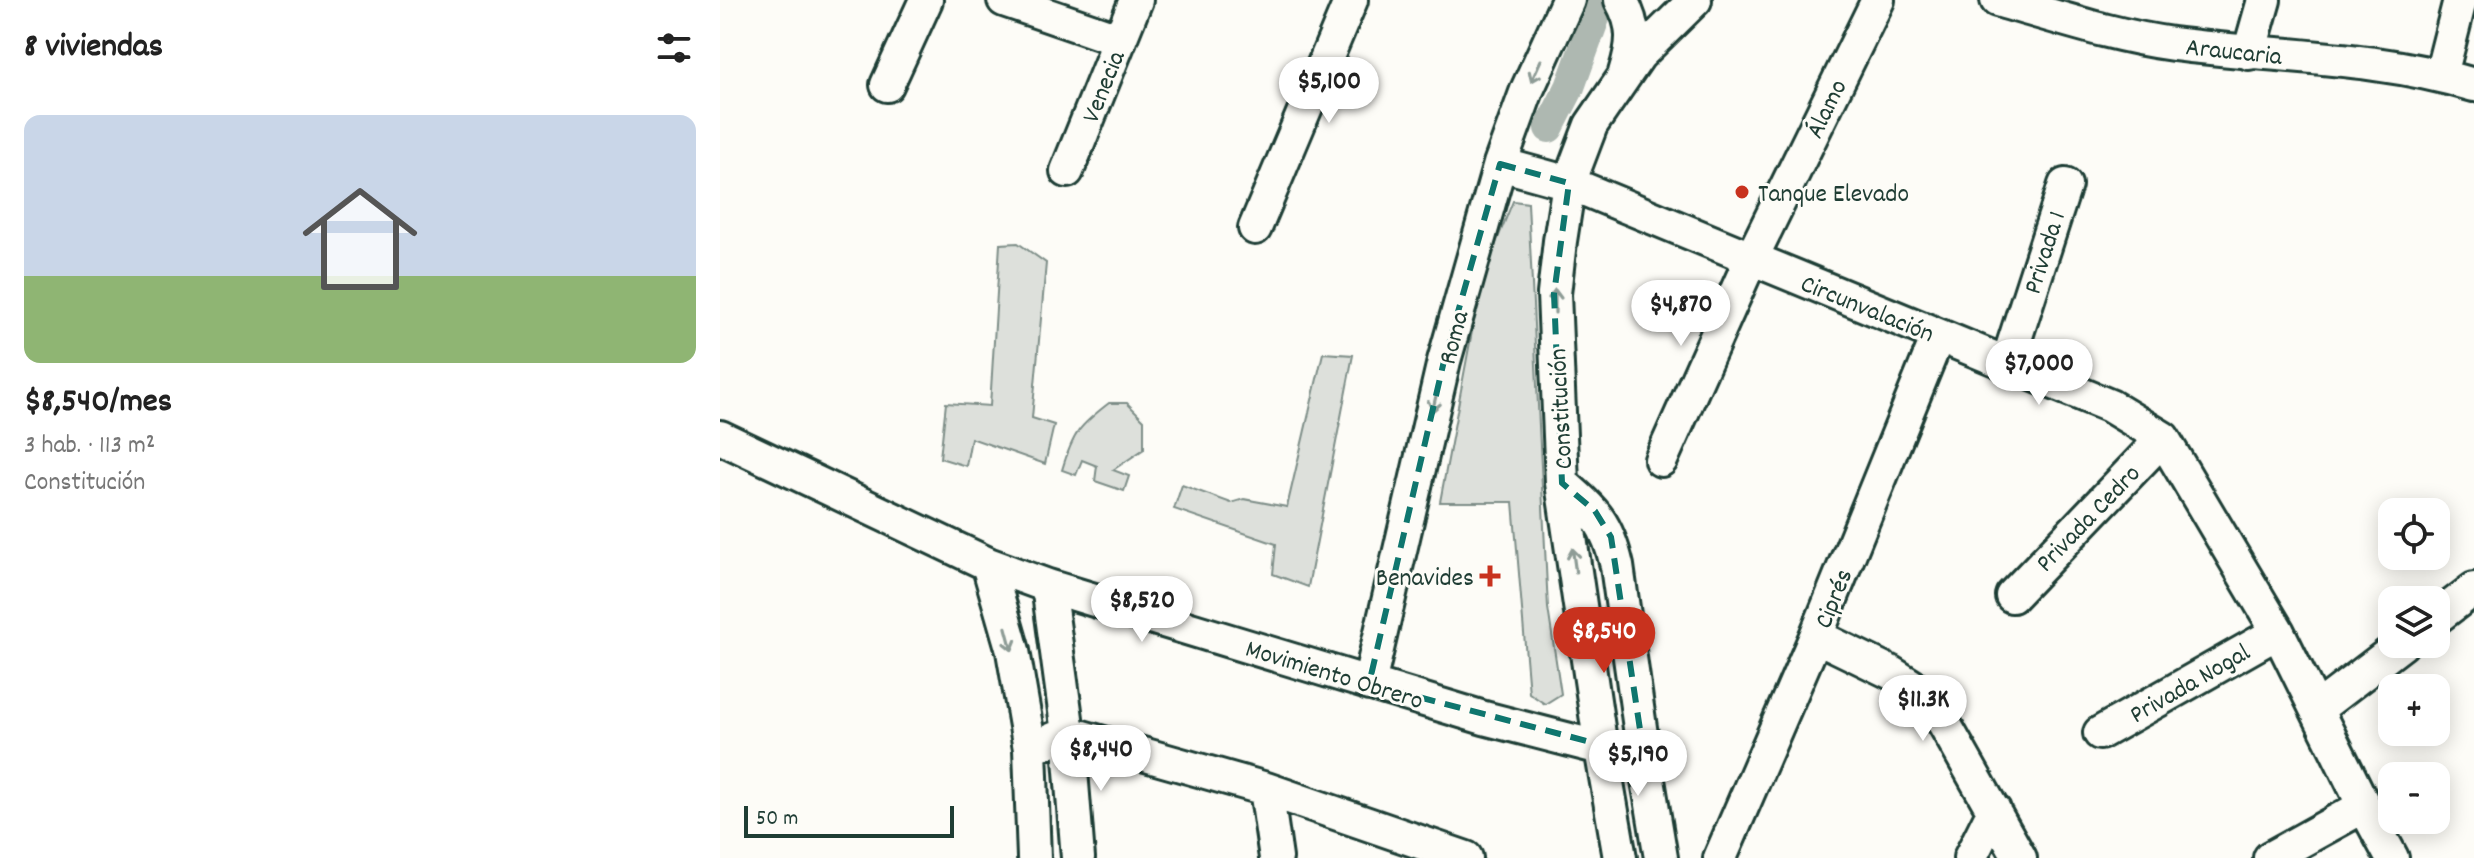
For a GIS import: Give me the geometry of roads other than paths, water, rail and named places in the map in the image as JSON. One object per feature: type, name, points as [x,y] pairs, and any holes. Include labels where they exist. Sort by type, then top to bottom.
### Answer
[{"type":"street","points":[[887,85],[926,0]]},
{"type":"street","points":[[1004,0],[1120,40]]},
{"type":"street","name":"Venecia","points":[[1067,171],[1136,0]]},
{"type":"street","points":[[1255,228],[1351,0]]},
{"type":"street","name":"Roma","points":[[1369,684],[1444,361],[1500,164],[1527,90],[1568,0]]},
{"type":"street","points":[[1621,0],[1631,23],[1633,39],[1624,76]]},
{"type":"street","name":"Constitución","points":[[1620,858],[1562,483],[1554,294],[1569,183],[1591,125],[1639,55],[1695,0]]},
{"type":"street","name":"Álamo","points":[[1661,460],[1751,259],[1878,0]]},
{"type":"street","name":"Araucaria","points":[[1997,0],[2105,31],[2169,43],[2249,53],[2360,60],[2441,75],[2474,85]]},
{"type":"street","points":[[2249,53],[2264,0]]},
{"type":"street","points":[[2441,75],[2460,0]]},
{"type":"street","name":"Circunvalación","points":[[1500,164],[1569,183],[2110,406],[2163,438],[2278,632],[2392,858]]},
{"type":"street","name":"Privada 1","points":[[2007,364],[2065,185]]},
{"type":"street","name":"Ciprés","points":[[1720,858],[1816,636],[1938,336]]},
{"type":"street","name":"Movimiento Obrero","points":[[720,437],[988,564],[1048,586],[1369,684],[1601,748],[1644,756]]},
{"type":"street","name":"Privada Cedro","points":[[2012,596],[2163,438]]},
{"type":"street","points":[[1562,483],[1595,511],[1611,537],[1661,858]]},
{"type":"street","points":[[988,564],[1013,651],[1030,749],[1034,858]]},
{"type":"street","points":[[1048,586],[1068,733],[1078,858]]},
{"type":"street","points":[[2450,607],[2474,589]]},
{"type":"street","name":"Privada Nogal","points":[[2100,733],[2278,632]]},
{"type":"street","points":[[1816,636],[1890,672],[1920,691],[1944,723],[2020,858]]},
{"type":"street","points":[[2317,709],[2384,658]]},
{"type":"street","points":[[1030,749],[1068,733],[1266,789],[1466,858]]},
{"type":"street","points":[[1266,789],[1276,858]]},
{"type":"street","points":[[2270,858],[2364,806]]},
{"type":"street","points":[[1970,858],[1994,810]]},
{"type":"waterway","points":[[1549,128],[1570,87],[1600,4]]},
{"type":"place","name":"Tanque Elevado","points":[[1742,192]]},
{"type":"place","name":"Benavides","points":[[1490,576]]}]
